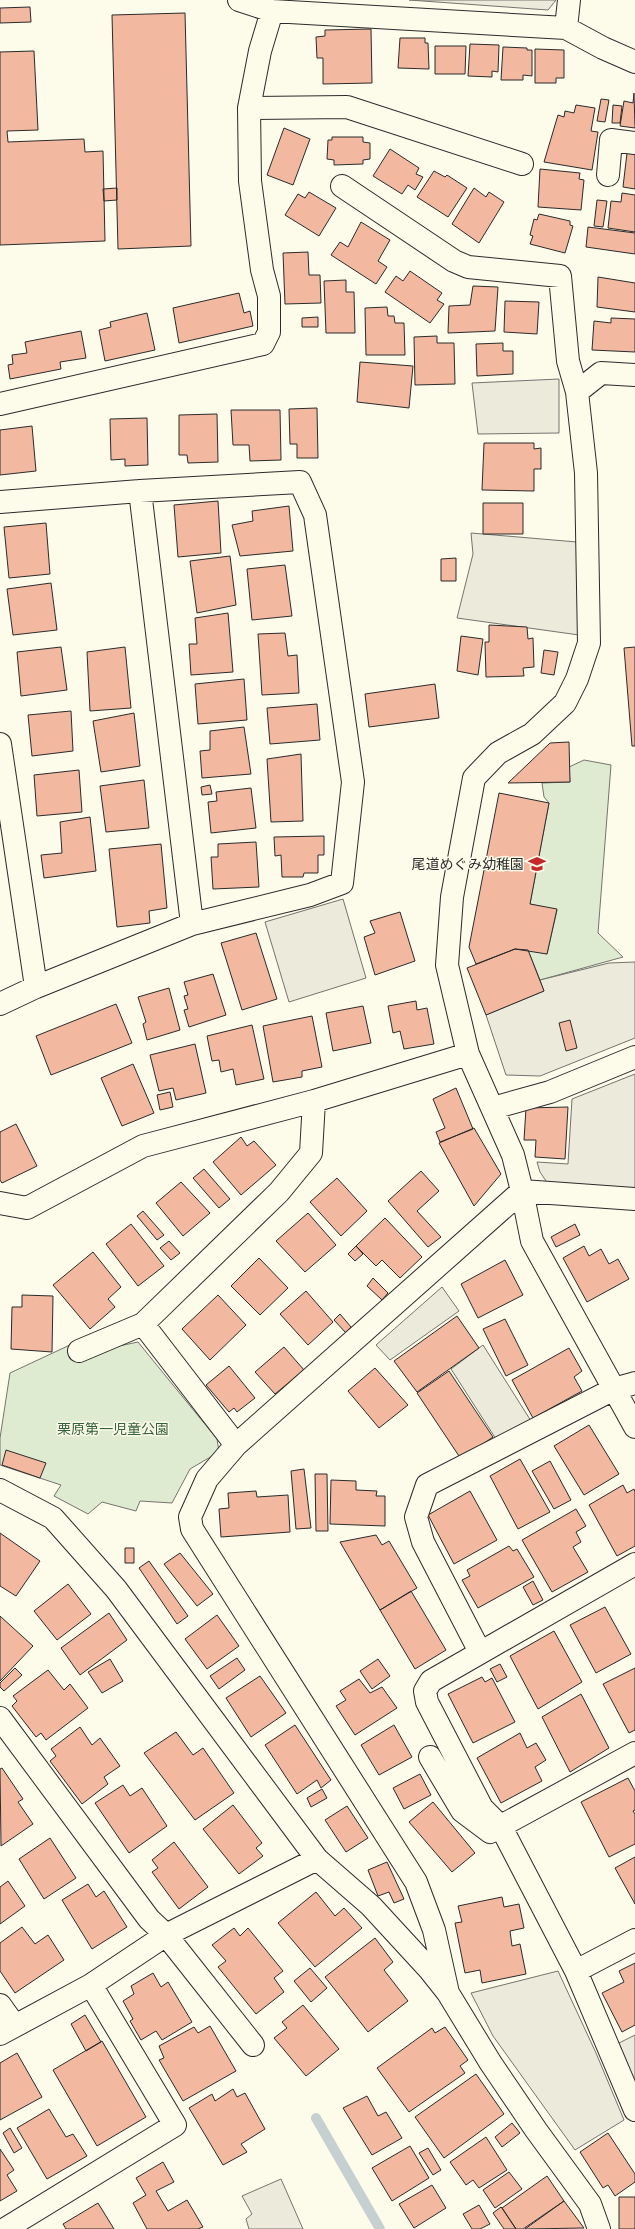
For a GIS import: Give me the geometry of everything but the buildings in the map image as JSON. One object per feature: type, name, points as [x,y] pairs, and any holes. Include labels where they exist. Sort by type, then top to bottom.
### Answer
[{"type":"street","points":[[239,0],[272,11],[566,28],[603,48],[635,62]]},
{"type":"street","points":[[566,28],[569,0]]},
{"type":"street","points":[[0,404],[263,344],[269,332],[269,296],[262,270],[250,181],[249,108],[260,51],[272,11]]},
{"type":"street","points":[[249,108],[347,107],[522,164]]},
{"type":"street","points":[[608,175],[611,140],[635,143]]},
{"type":"street","points":[[342,186],[454,261],[468,267],[560,276],[568,360],[577,392],[586,473],[589,643],[577,679],[565,703],[532,734],[498,753],[474,778],[452,897],[447,964],[468,1054],[513,1155],[532,1241],[635,1427]]},
{"type":"street","points":[[577,392],[602,372],[635,375]]},
{"type":"street","points":[[0,502],[140,491],[300,482],[315,515],[354,782],[342,883],[310,895],[192,924],[36,987],[0,1004]]},
{"type":"street","points":[[140,491],[192,924]]},
{"type":"street","points":[[0,744],[36,987]]},
{"type":"street","points":[[0,1203],[27,1208],[143,1146],[314,1101],[468,1054]]},
{"type":"street","points":[[493,1108],[550,1092],[635,1056]]},
{"type":"street","points":[[79,1352],[144,1324],[279,1192],[311,1153],[314,1101]]},
{"type":"street","points":[[448,1993],[434,1930],[416,1882],[192,1529],[190,1517],[207,1479],[236,1445],[522,1191],[635,1200]]},
{"type":"street","points":[[144,1324],[236,1445]]},
{"type":"street","points":[[480,1652],[423,1542],[416,1517],[427,1485],[614,1389],[635,1383]]},
{"type":"street","points":[[0,1490],[53,1518],[116,1589],[317,1859],[371,1906],[412,1949],[448,1993],[490,2062],[590,2204],[599,2229]]},
{"type":"street","points":[[635,1564],[432,1681],[426,1691],[427,1702],[482,1808],[501,1827],[576,1971],[635,2110]]},
{"type":"street","points":[[0,1718],[149,1919],[166,1935],[253,2045]]},
{"type":"street","points":[[430,1757],[462,1810],[490,1832],[635,1753]]},
{"type":"street","points":[[0,2005],[8,2030],[91,1985],[166,1935],[317,1859]]},
{"type":"street","points":[[576,1971],[635,1940]]},
{"type":"street","points":[[5,2229],[175,2125],[91,1985]]},
{"type":"green space","points":[[584,760],[611,765],[598,933],[623,957],[540,980],[528,950],[547,954],[557,910],[530,904],[549,803],[544,797],[542,783],[570,782],[569,767]]},
{"type":"green space","name":"栗原第一児童公園","points":[[138,1342],[217,1439],[219,1452],[190,1469],[172,1503],[140,1501],[136,1511],[102,1502],[88,1514],[54,1496],[61,1485],[0,1465],[0,1438],[10,1373],[72,1344],[80,1362],[119,1346]]},
{"type":"shaded area","points":[[409,0],[556,0],[548,10]]},
{"type":"shaded area","points":[[559,379],[559,433],[478,434],[472,383]]},
{"type":"shaded area","points":[[471,533],[577,542],[579,635],[457,618],[473,554]]},
{"type":"shaded area","points":[[343,899],[366,978],[289,1002],[265,922]]},
{"type":"shaded area","points":[[635,962],[635,1038],[540,1076],[506,1075],[486,1015],[544,991],[540,980],[609,963]]},
{"type":"shaded area","points":[[635,1074],[635,1195],[552,1190],[540,1172],[537,1162],[568,1164],[572,1099]]},
{"type":"shaded area","points":[[442,1287],[459,1311],[390,1360],[376,1345]]},
{"type":"shaded area","points":[[483,1345],[531,1421],[496,1439],[451,1369]]},
{"type":"shaded area","points":[[558,1971],[596,2053],[624,2120],[575,2150],[493,2036],[471,1993]]},
{"type":"shaded area","points":[[635,2035],[635,2089],[615,2045]]},
{"type":"shaded area","points":[[281,2179],[303,2229],[249,2229],[246,2219],[252,2214],[242,2196]]},
{"type":"waterway","points":[[316,2118],[380,2229]]},
{"type":"place","name":"尾道めぐみ幼稚園","points":[[537,864]]}]
